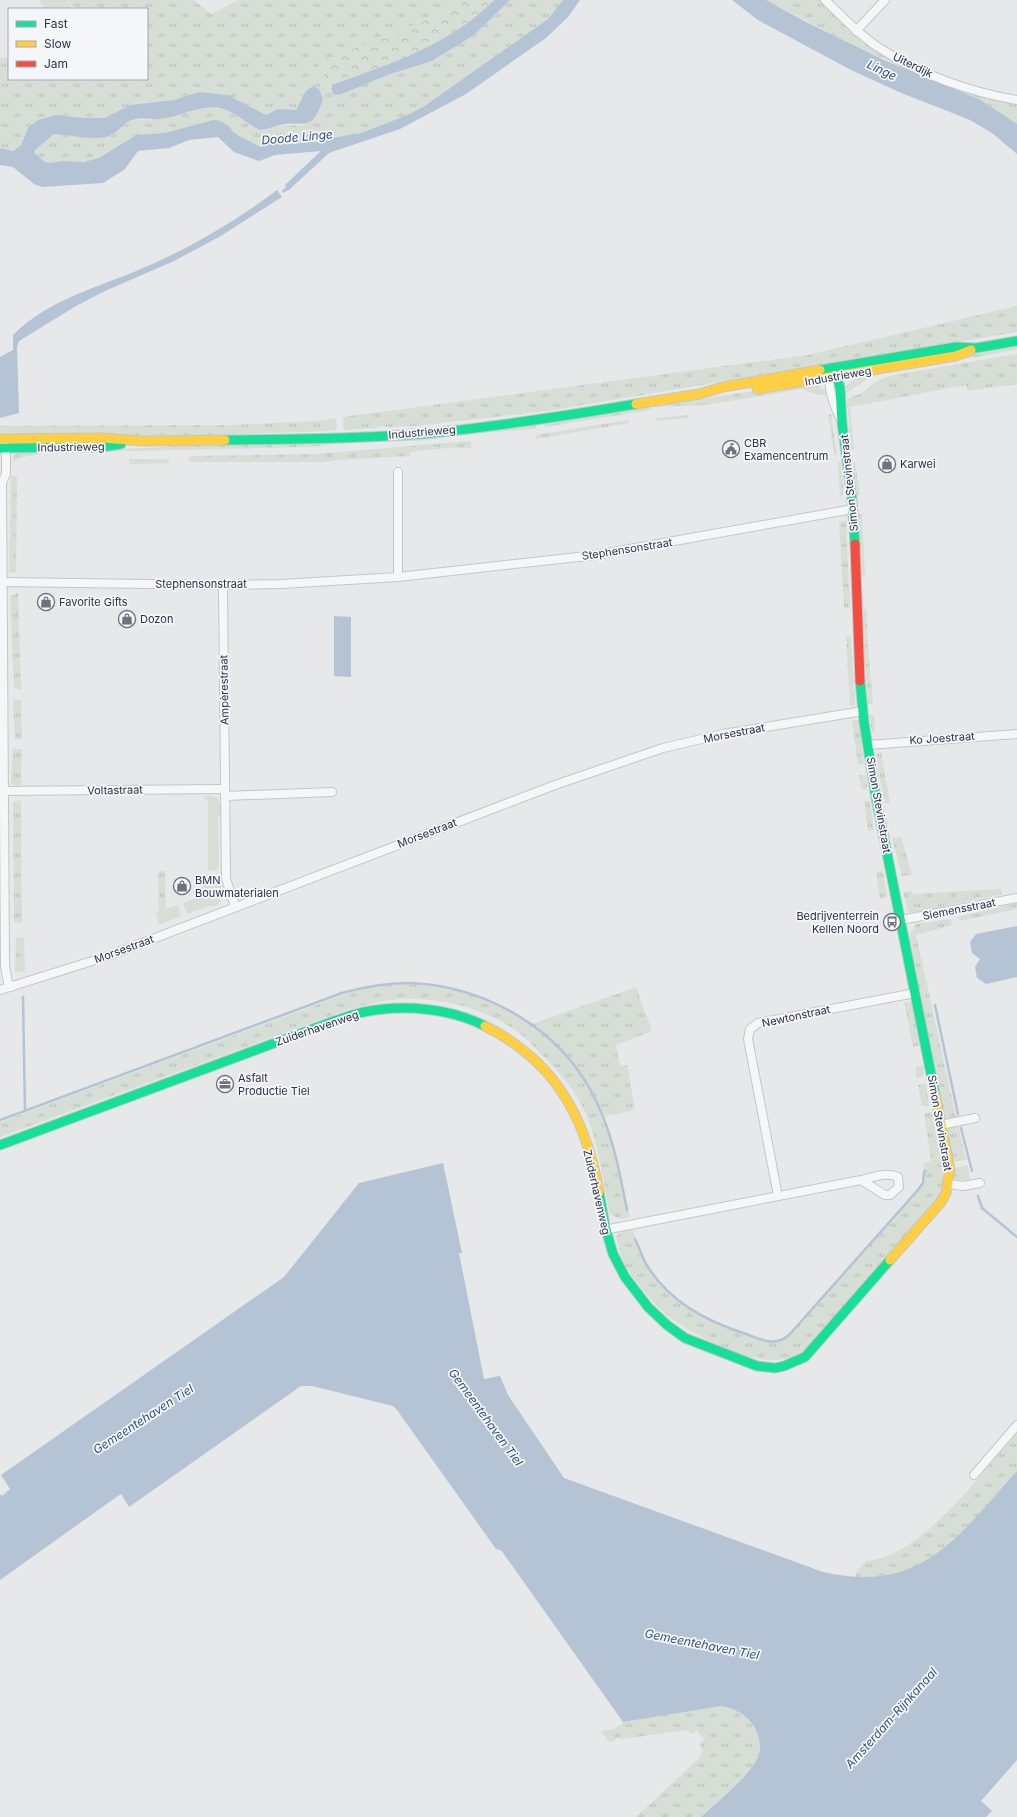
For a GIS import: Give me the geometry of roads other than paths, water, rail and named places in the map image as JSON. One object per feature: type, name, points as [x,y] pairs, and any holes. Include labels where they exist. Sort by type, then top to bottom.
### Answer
[{"type":"street","name":"Uiterdijk","points":[[825,0],[856,31],[896,58],[956,85],[998,97],[1017,100]]},
{"type":"street","points":[[856,31],[885,0]]},
{"type":"street","name":"Industrieweg","points":[[2,443],[102,447],[142,441],[332,439],[440,432],[559,417],[699,394],[723,386],[832,374],[956,347],[976,348],[1017,341]]},
{"type":"street","name":"Simon Stevinstraat","points":[[832,374],[842,398],[842,422],[853,509],[863,712],[876,798],[950,1170],[949,1184]]},
{"type":"street","points":[[2,443],[6,474],[1,481],[2,792],[6,966],[8,984],[11,987]]},
{"type":"street","points":[[398,472],[398,577]]},
{"type":"street","name":"Stephensonstraat","points":[[1,582],[222,585],[281,584],[398,577],[596,555],[853,509]]},
{"type":"street","name":"Ampèrestraat","points":[[222,585],[226,879],[235,906]]},
{"type":"street","name":"Morsestraat","points":[[0,990],[108,956],[555,784],[663,748],[724,734],[863,712]]},
{"type":"street","name":"Ko Joestraat","points":[[868,744],[1017,734]]},
{"type":"street","name":"Voltastraat","points":[[2,792],[225,792]]},
{"type":"street","points":[[225,792],[332,792]]},
{"type":"street","name":"Siemensstraat","points":[[901,920],[1017,898]]},
{"type":"street","name":"Newtonstraat","points":[[778,1196],[748,1039],[750,1029],[758,1023],[915,993]]},
{"type":"street","name":"Zuiderhavenweg","points":[[0,1145],[334,1021],[364,1012],[410,1008],[439,1010],[463,1016],[493,1028],[523,1048],[549,1074],[565,1096],[588,1148],[604,1230],[619,1268],[644,1303],[685,1338],[747,1363],[778,1368],[794,1364],[805,1357],[941,1202],[949,1184]]},
{"type":"street","points":[[941,1125],[975,1118]]},
{"type":"street","points":[[604,1230],[861,1180]]},
{"type":"street","points":[[949,1184],[963,1186],[980,1183]]},
{"type":"street","points":[[974,1475],[1017,1425]]},
{"type":"water","points":[[494,0],[510,0],[474,35],[432,61],[388,75],[339,95],[333,94],[331,88],[335,84],[399,60],[439,41],[477,16]]},
{"type":"water","points":[[563,0],[580,0],[568,17],[546,38],[466,94],[400,129],[329,153],[289,190],[283,193],[282,191],[286,187],[285,185],[321,151],[275,155],[259,161],[234,152],[218,137],[189,140],[169,148],[138,151],[125,169],[103,183],[42,187],[34,184],[13,167],[0,165],[0,148],[13,151],[21,145],[28,128],[38,120],[56,115],[85,118],[105,118],[130,105],[174,100],[199,92],[228,95],[266,115],[278,109],[296,110],[306,91],[313,86],[319,89],[323,100],[313,119],[310,122],[301,124],[285,124],[260,130],[228,111],[223,109],[207,108],[161,119],[132,120],[112,135],[106,137],[86,138],[54,134],[35,150],[34,153],[45,162],[50,163],[63,161],[84,162],[99,158],[136,135],[165,133],[213,120],[222,122],[234,133],[260,147],[277,142],[291,144],[302,143],[361,133],[405,116],[423,107],[548,19]]},
{"type":"water","name":"Linge","points":[[732,0],[766,0],[806,22],[884,60],[979,99],[1017,124],[1017,154],[992,133],[970,120],[899,92],[851,70],[758,20]]},
{"type":"water","points":[[277,190],[282,197],[219,237],[174,261],[105,291],[76,306],[19,341],[17,347],[19,413],[0,418],[0,357],[13,350],[13,335],[27,323],[58,303],[91,288],[143,268],[195,243],[229,223]]},
{"type":"water","points":[[334,616],[351,617],[351,677],[334,676]]},
{"type":"water","points":[[1017,926],[1017,977],[986,984],[977,978],[975,967],[980,959],[972,953],[970,942],[976,934]]},
{"type":"water","points":[[443,1163],[462,1253],[459,1253],[484,1379],[500,1376],[508,1395],[564,1478],[823,1572],[857,1577],[887,1575],[912,1567],[935,1554],[956,1538],[1017,1471],[1017,1760],[981,1801],[992,1811],[986,1817],[701,1817],[742,1779],[756,1762],[760,1750],[760,1743],[750,1721],[739,1712],[722,1706],[623,1722],[501,1550],[496,1549],[397,1410],[393,1406],[312,1386],[301,1386],[129,1507],[121,1494],[0,1580],[0,1494],[2,1496],[10,1489],[1,1475],[284,1277],[359,1183]]},
{"type":"waterway","points":[[0,1120],[342,993],[367,987],[392,984],[408,983],[436,986],[463,992],[489,1001],[514,1013],[537,1029],[558,1047],[576,1068],[591,1091],[610,1135],[627,1210]]},
{"type":"waterway","points":[[23,997],[25,1111]]},
{"type":"waterway","points":[[935,1005],[958,1114]]},
{"type":"waterway","points":[[961,1128],[972,1171]]},
{"type":"waterway","points":[[635,1239],[646,1264],[655,1277],[677,1299],[703,1316],[731,1329],[763,1340],[773,1342],[779,1341],[789,1335],[917,1191],[923,1183],[924,1172],[926,1171]]},
{"type":"waterway","points":[[978,1196],[982,1208],[1017,1237]]},
{"type":"place","name":"CBR Examencentrum","points":[[731,449]]},
{"type":"place","name":"Karwei","points":[[887,464]]},
{"type":"place","name":"Favorite Gifts","points":[[46,602]]},
{"type":"place","name":"Dozon","points":[[127,619]]},
{"type":"place","name":"BMN Bouwmaterialen","points":[[182,886]]},
{"type":"place","name":"Bedrijventerrein Kellen Noord","points":[[892,922]]},
{"type":"place","name":"Asfalt Productie Tiel","points":[[225,1084]]},
{"type":"water label","name":"Doode Linge","points":[[297,137]]},
{"type":"water label","name":"Gemeentehaven Tiel","points":[[486,1417]]},
{"type":"water label","name":"Gemeentehaven Tiel","points":[[143,1419]]},
{"type":"water label","name":"Gemeentehaven Tiel","points":[[702,1644]]},
{"type":"water label","name":"Amsterdam-Rijnkanaal","points":[[891,1718]]}]
